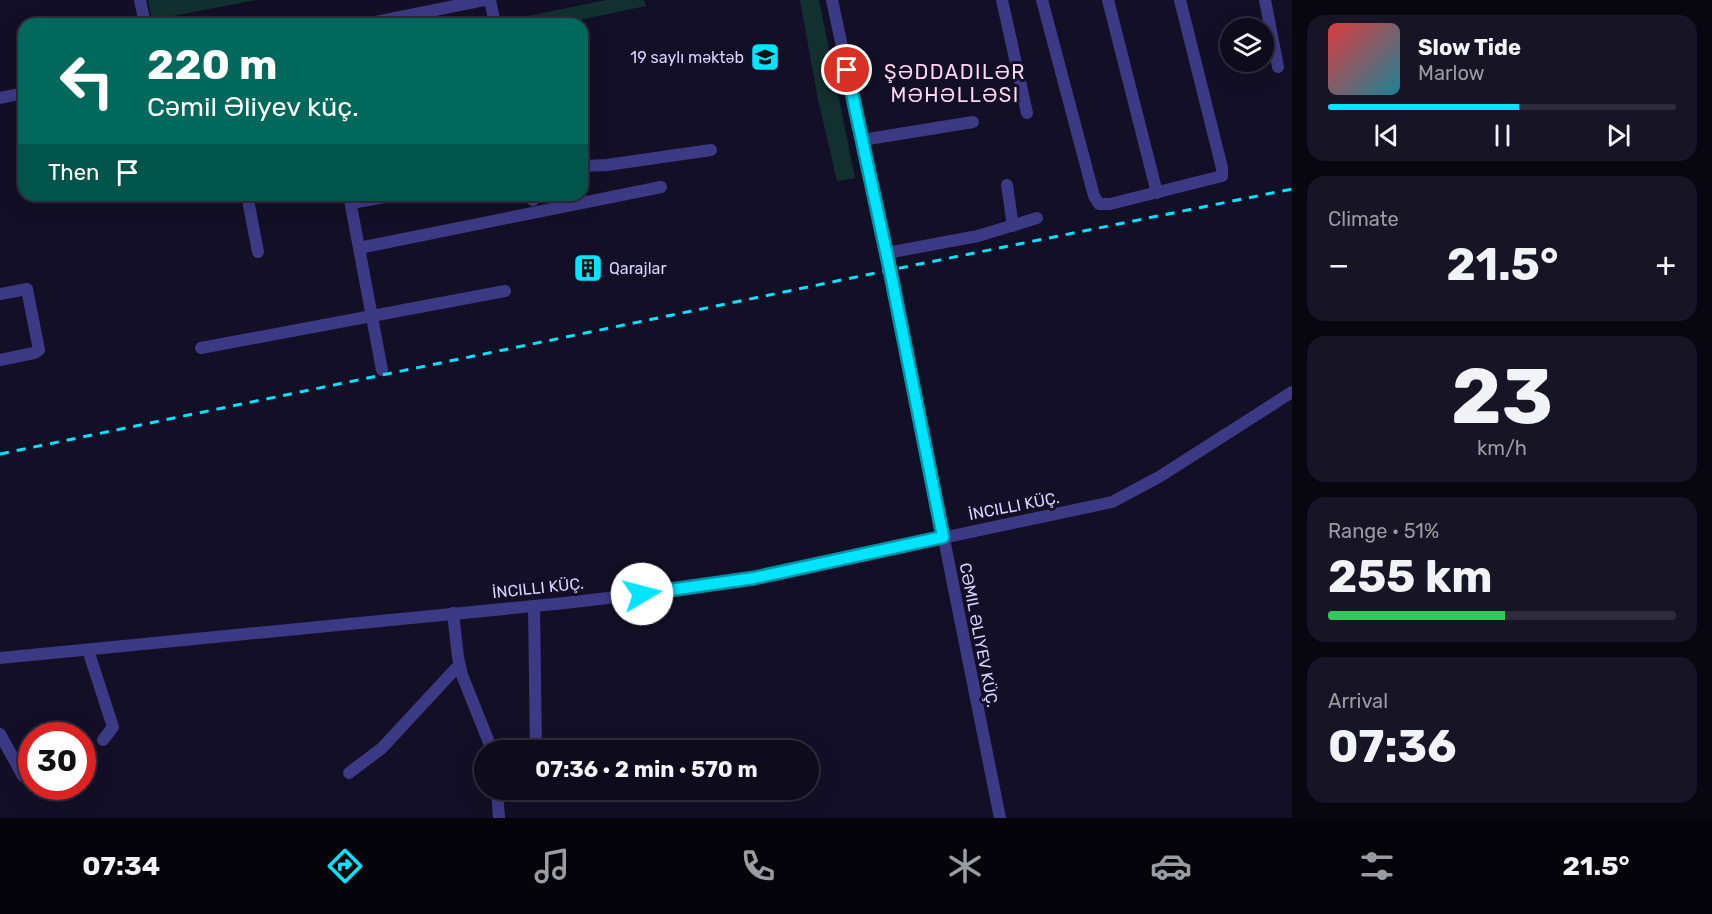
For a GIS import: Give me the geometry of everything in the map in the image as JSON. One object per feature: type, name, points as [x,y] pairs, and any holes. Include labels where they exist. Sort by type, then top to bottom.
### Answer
[{"type":"street","points":[[140,0],[144,18]]},
{"type":"street","points":[[396,18],[484,0]]},
{"type":"street","points":[[490,0],[494,18]]},
{"type":"street","name":"CƏMIL ƏLIYEV KÜÇ.","points":[[832,0],[887,253],[1000,818]]},
{"type":"street","points":[[1002,0],[1027,113]]},
{"type":"street","points":[[1042,0],[1094,196],[1099,204],[1110,204],[1222,176],[1222,168],[1180,0]]},
{"type":"street","points":[[1108,0],[1157,193]]},
{"type":"street","points":[[1265,0],[1278,67]]},
{"type":"street","points":[[0,98],[18,94]]},
{"type":"street","points":[[862,140],[973,122]]},
{"type":"street","points":[[588,166],[711,150]]},
{"type":"street","points":[[1007,185],[1013,226]]},
{"type":"street","points":[[588,197],[661,187]]},
{"type":"street","points":[[248,201],[258,252]]},
{"type":"street","points":[[350,201],[382,370]]},
{"type":"street","points":[[359,248],[565,201]]},
{"type":"street","points":[[887,253],[978,236],[1037,218]]},
{"type":"street","points":[[0,294],[27,289],[39,350],[0,360]]},
{"type":"street","points":[[201,348],[505,291]]},
{"type":"street","name":"İNCILLI KÜÇ.","points":[[0,658],[534,606],[754,578],[1112,502],[1159,477],[1292,392]]},
{"type":"street","points":[[534,606],[536,740]]},
{"type":"street","points":[[453,613],[459,665],[488,740]]},
{"type":"street","points":[[88,650],[113,727],[103,740]]},
{"type":"street","points":[[350,773],[382,748],[459,665]]},
{"type":"street","points":[[0,734],[18,767]]},
{"type":"street","points":[[498,800],[499,818]]},
{"type":"green space","points":[[148,0],[256,0],[162,18],[152,18]]},
{"type":"green space","points":[[606,0],[644,0],[646,6],[588,18],[518,18]]},
{"type":"green space","points":[[800,0],[819,0],[855,178],[837,181],[818,100]]},
{"type":"railway","points":[[0,454],[1292,189]]},
{"type":"place","name":"19 saylı məktəb","points":[[765,57]]},
{"type":"place","name":"Qarajlar","points":[[588,268]]},
{"type":"district","name":"ŞƏDDADILƏR MƏHƏLLƏSI","points":[[955,84]]},
{"type":"route","points":[[642,594],[754,578],[943,537],[890,270],[847,70]]}]
